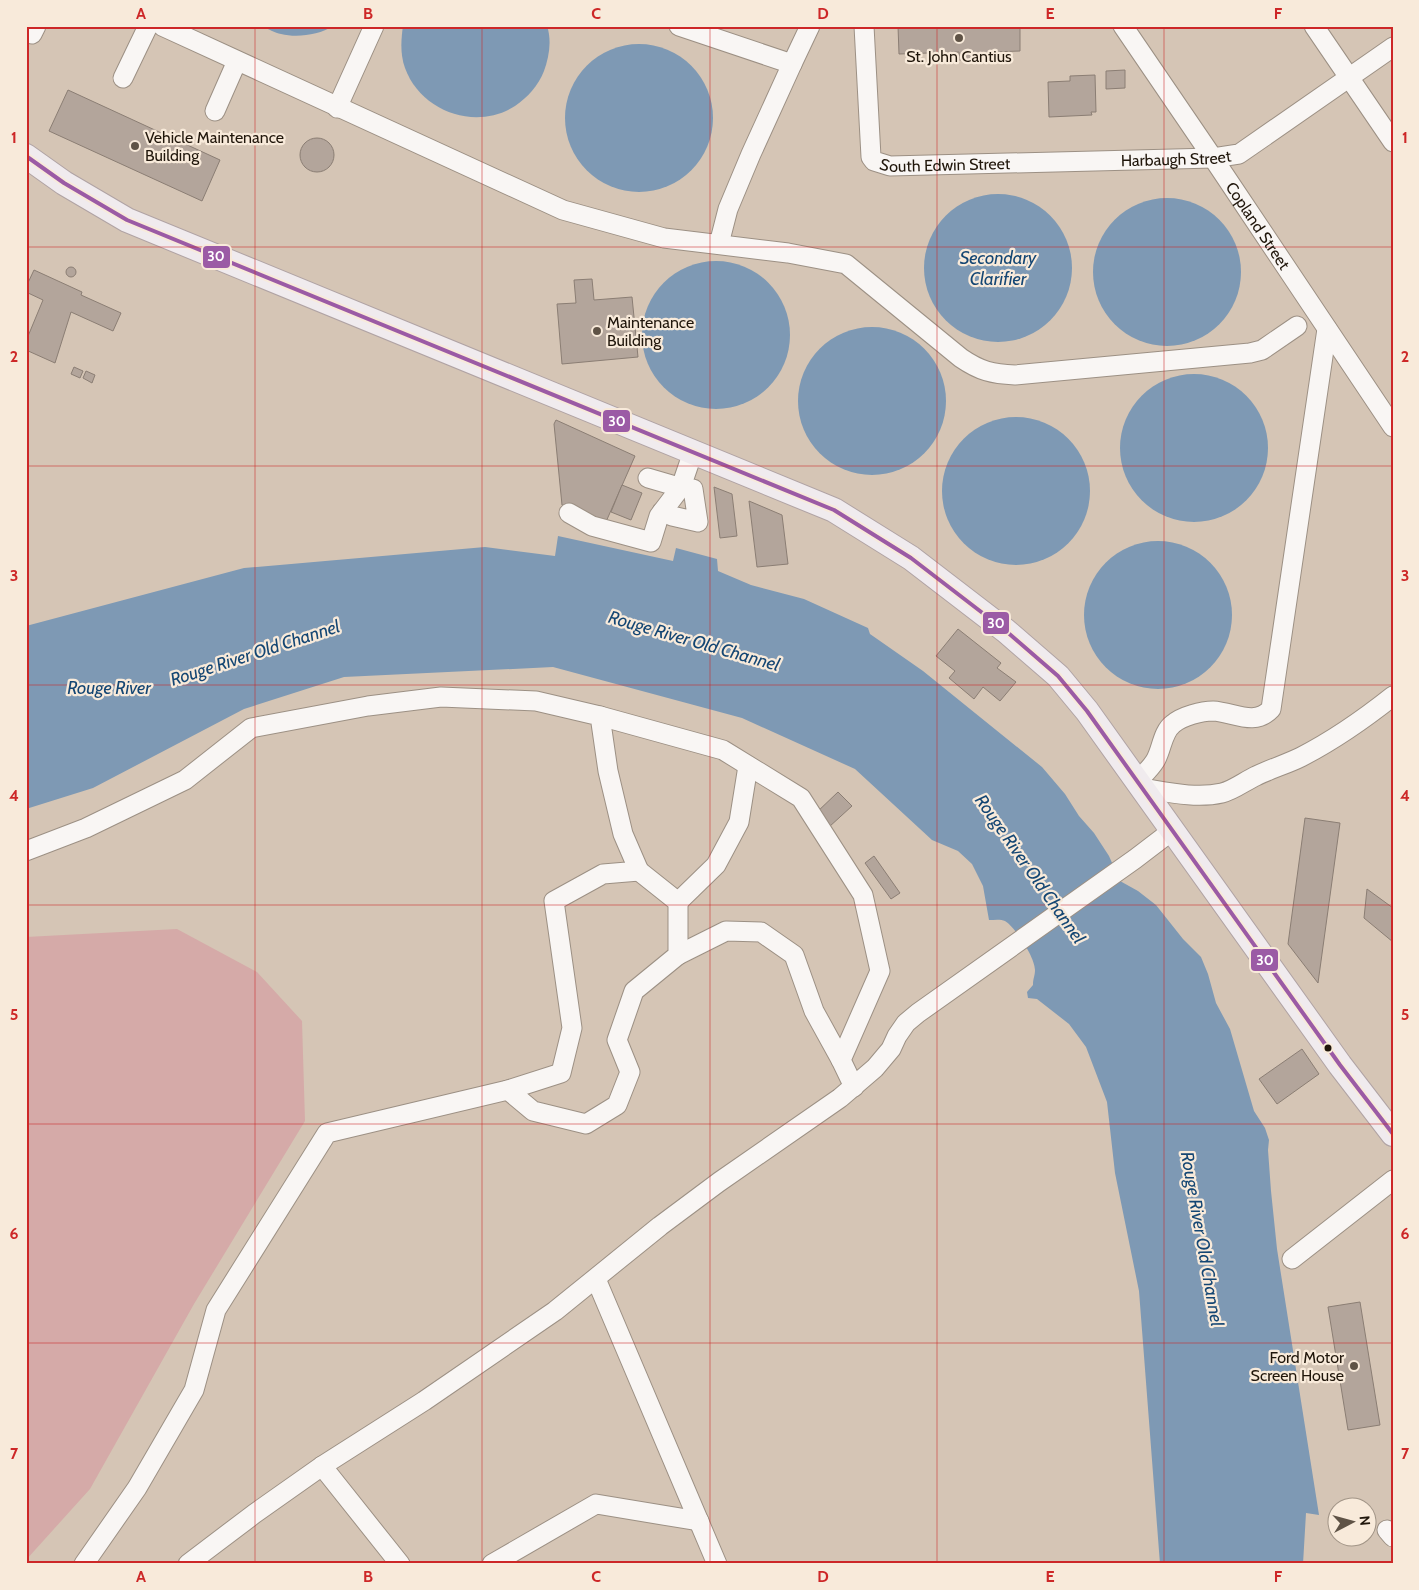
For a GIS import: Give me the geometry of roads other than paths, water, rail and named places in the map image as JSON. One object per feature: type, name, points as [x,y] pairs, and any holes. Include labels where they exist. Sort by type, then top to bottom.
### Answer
[{"type":"main road","points":[[26,156],[64,183],[127,220],[834,510],[912,558],[1006,631],[1058,676],[1087,711],[1340,1065],[1393,1134]]},
{"type":"street","points":[[123,78],[148,26]]},
{"type":"street","points":[[162,26],[337,108],[563,210],[664,238],[788,253],[846,264],[961,358],[974,367],[999,375],[1250,354],[1262,350],[1297,326]]},
{"type":"street","points":[[337,108],[374,26]]},
{"type":"street","points":[[679,26],[792,64]]},
{"type":"street","points":[[719,244],[728,209],[751,154],[810,26]]},
{"type":"street","name":"Copland Street","points":[[1123,26],[1393,427]]},
{"type":"street","points":[[1314,26],[1393,142]]},
{"type":"street","name":"South Edwin Street","points":[[864,34],[869,146],[874,161],[890,166],[1045,162]]},
{"type":"street","name":"Harbaugh Street","points":[[1045,162],[1213,158],[1239,154],[1393,47]]},
{"type":"street","points":[[215,111],[237,61]]},
{"type":"street","points":[[1327,329],[1271,709],[1264,716],[1256,718],[1246,718],[1215,711],[1203,712],[1173,724],[1167,732],[1155,762],[1140,785],[1184,794],[1222,793],[1255,776],[1299,758],[1326,743],[1368,716],[1393,696]]},
{"type":"street","points":[[569,513],[592,526],[651,542],[659,516],[681,487],[693,452]]},
{"type":"street","points":[[648,478],[693,489],[698,522],[662,512]]},
{"type":"street","points":[[26,851],[86,828],[185,780],[251,728],[368,706],[441,697],[536,701],[600,716],[723,750],[801,798],[863,895],[880,971],[841,1060]]},
{"type":"street","points":[[600,716],[608,771],[623,834],[639,871],[678,902]]},
{"type":"street","points":[[678,955],[678,902],[716,865],[739,822],[748,766]]},
{"type":"street","points":[[188,1564],[322,1466],[464,1374],[555,1311],[660,1226],[854,1087],[885,1057],[906,1023],[1135,859],[1172,830]]},
{"type":"street","points":[[84,1564],[137,1488],[194,1390],[216,1310],[327,1133],[508,1090],[561,1073],[572,1028],[554,900],[603,874],[639,871]]},
{"type":"street","points":[[508,1090],[533,1111],[586,1124],[617,1105],[630,1072],[617,1040],[634,991],[678,955],[726,931],[761,932],[794,956],[814,1011],[854,1087]]},
{"type":"street","points":[[1292,1260],[1393,1180]]},
{"type":"street","points":[[596,1279],[717,1564]]},
{"type":"street","points":[[322,1466],[400,1564]]},
{"type":"street","points":[[492,1564],[596,1504],[699,1521]]},
{"type":"water","points":[[262,26],[333,26],[315,34],[294,36],[272,31]]},
{"type":"water","points":[[403,26],[547,26],[550,43],[544,71],[536,86],[528,95],[515,106],[500,113],[484,117],[467,117],[451,113],[423,96],[413,83],[402,58]]},
{"type":"water","points":[[639,44],[653,45],[667,50],[680,56],[691,66],[701,77],[707,90],[712,104],[712,132],[707,146],[701,159],[691,170],[680,180],[667,186],[653,191],[639,192],[625,191],[611,186],[598,180],[587,170],[577,159],[571,146],[566,132],[565,118],[566,104],[571,90],[577,77],[587,66],[598,56],[611,50],[625,45]]},
{"type":"water","name":"Secondary Clarifier","points":[[998,194],[1026,199],[1039,206],[1050,216],[1060,227],[1067,240],[1072,268],[1067,296],[1060,309],[1050,320],[1039,330],[1026,337],[998,342],[970,337],[957,330],[946,320],[936,309],[929,296],[924,268],[929,240],[936,227],[946,216],[957,206],[970,199]]},
{"type":"water","points":[[1167,198],[1181,199],[1195,204],[1208,210],[1219,220],[1229,231],[1235,244],[1240,258],[1240,286],[1235,300],[1229,313],[1219,324],[1208,334],[1195,340],[1181,345],[1167,346],[1153,345],[1139,340],[1126,334],[1115,324],[1105,313],[1099,300],[1094,286],[1093,272],[1094,258],[1099,244],[1105,231],[1115,220],[1126,210],[1139,204],[1153,199]]},
{"type":"water","points":[[716,261],[744,266],[757,273],[768,283],[778,294],[785,307],[790,335],[785,363],[778,376],[768,387],[757,397],[744,404],[716,409],[688,404],[675,397],[664,387],[654,376],[647,363],[642,335],[647,307],[654,294],[664,283],[675,273],[688,266]]},
{"type":"water","points":[[872,327],[886,328],[900,333],[913,339],[924,349],[934,360],[940,373],[945,387],[945,415],[940,429],[934,442],[924,453],[913,463],[900,469],[886,474],[872,475],[858,474],[844,469],[831,463],[820,453],[810,442],[804,429],[799,415],[798,401],[799,387],[804,373],[810,360],[820,349],[831,339],[844,333],[858,328]]},
{"type":"water","points":[[1194,374],[1222,379],[1235,386],[1246,396],[1256,407],[1263,420],[1268,448],[1263,476],[1256,489],[1246,500],[1235,510],[1222,517],[1194,522],[1166,517],[1153,510],[1142,500],[1132,489],[1125,476],[1120,448],[1125,420],[1132,407],[1142,396],[1153,386],[1166,379]]},
{"type":"water","points":[[1016,417],[1030,418],[1044,423],[1057,429],[1068,439],[1078,450],[1084,463],[1089,477],[1089,505],[1084,519],[1078,532],[1068,543],[1057,553],[1044,559],[1030,564],[1016,565],[1002,564],[988,559],[975,553],[964,543],[954,532],[948,519],[943,505],[942,491],[943,477],[948,463],[954,450],[964,439],[975,429],[988,423],[1002,418]]},
{"type":"water","name":"Rouge River","points":[[558,536],[673,561],[676,548],[717,559],[718,571],[751,585],[804,599],[868,628],[870,634],[923,671],[1042,767],[1094,833],[1109,856],[1120,881],[1138,891],[1156,905],[1183,939],[1201,957],[1216,1003],[1230,1029],[1254,1111],[1265,1128],[1269,1140],[1271,1191],[1277,1249],[1319,1515],[1306,1513],[1303,1564],[1160,1564],[1139,1291],[1115,1173],[1107,1102],[1086,1047],[1069,1024],[1037,999],[1028,998],[1027,992],[1033,985],[1035,972],[1032,958],[1024,943],[1009,924],[1003,920],[989,920],[983,886],[972,864],[958,851],[932,840],[855,769],[742,718],[553,667],[344,677],[244,709],[93,788],[26,809],[26,626],[244,568],[485,547],[555,556]]},
{"type":"water","points":[[1158,541],[1172,542],[1186,547],[1199,553],[1210,563],[1220,574],[1226,587],[1231,601],[1231,629],[1226,643],[1220,656],[1210,667],[1199,677],[1186,683],[1172,688],[1158,689],[1144,688],[1130,683],[1117,677],[1106,667],[1096,656],[1090,643],[1085,629],[1084,615],[1085,601],[1090,587],[1096,574],[1106,563],[1117,553],[1130,547],[1144,542]]},
{"type":"place","name":"St. John Cantius","points":[[959,38]]},
{"type":"place","name":"Vehicle Maintenance Building","points":[[135,146]]},
{"type":"place","name":"Maintenance Building","points":[[597,331]]},
{"type":"place","name":"Ford Motor Screen House","points":[[1354,1366]]},
{"type":"water label","name":"Rouge River Old Channel","points":[[694,641]]},
{"type":"water label","name":"Rouge River Old Channel","points":[[255,653]]},
{"type":"water label","name":"Rouge River Old Channel","points":[[1030,869]]},
{"type":"water label","name":"Rouge River Old Channel","points":[[1202,1239]]}]
